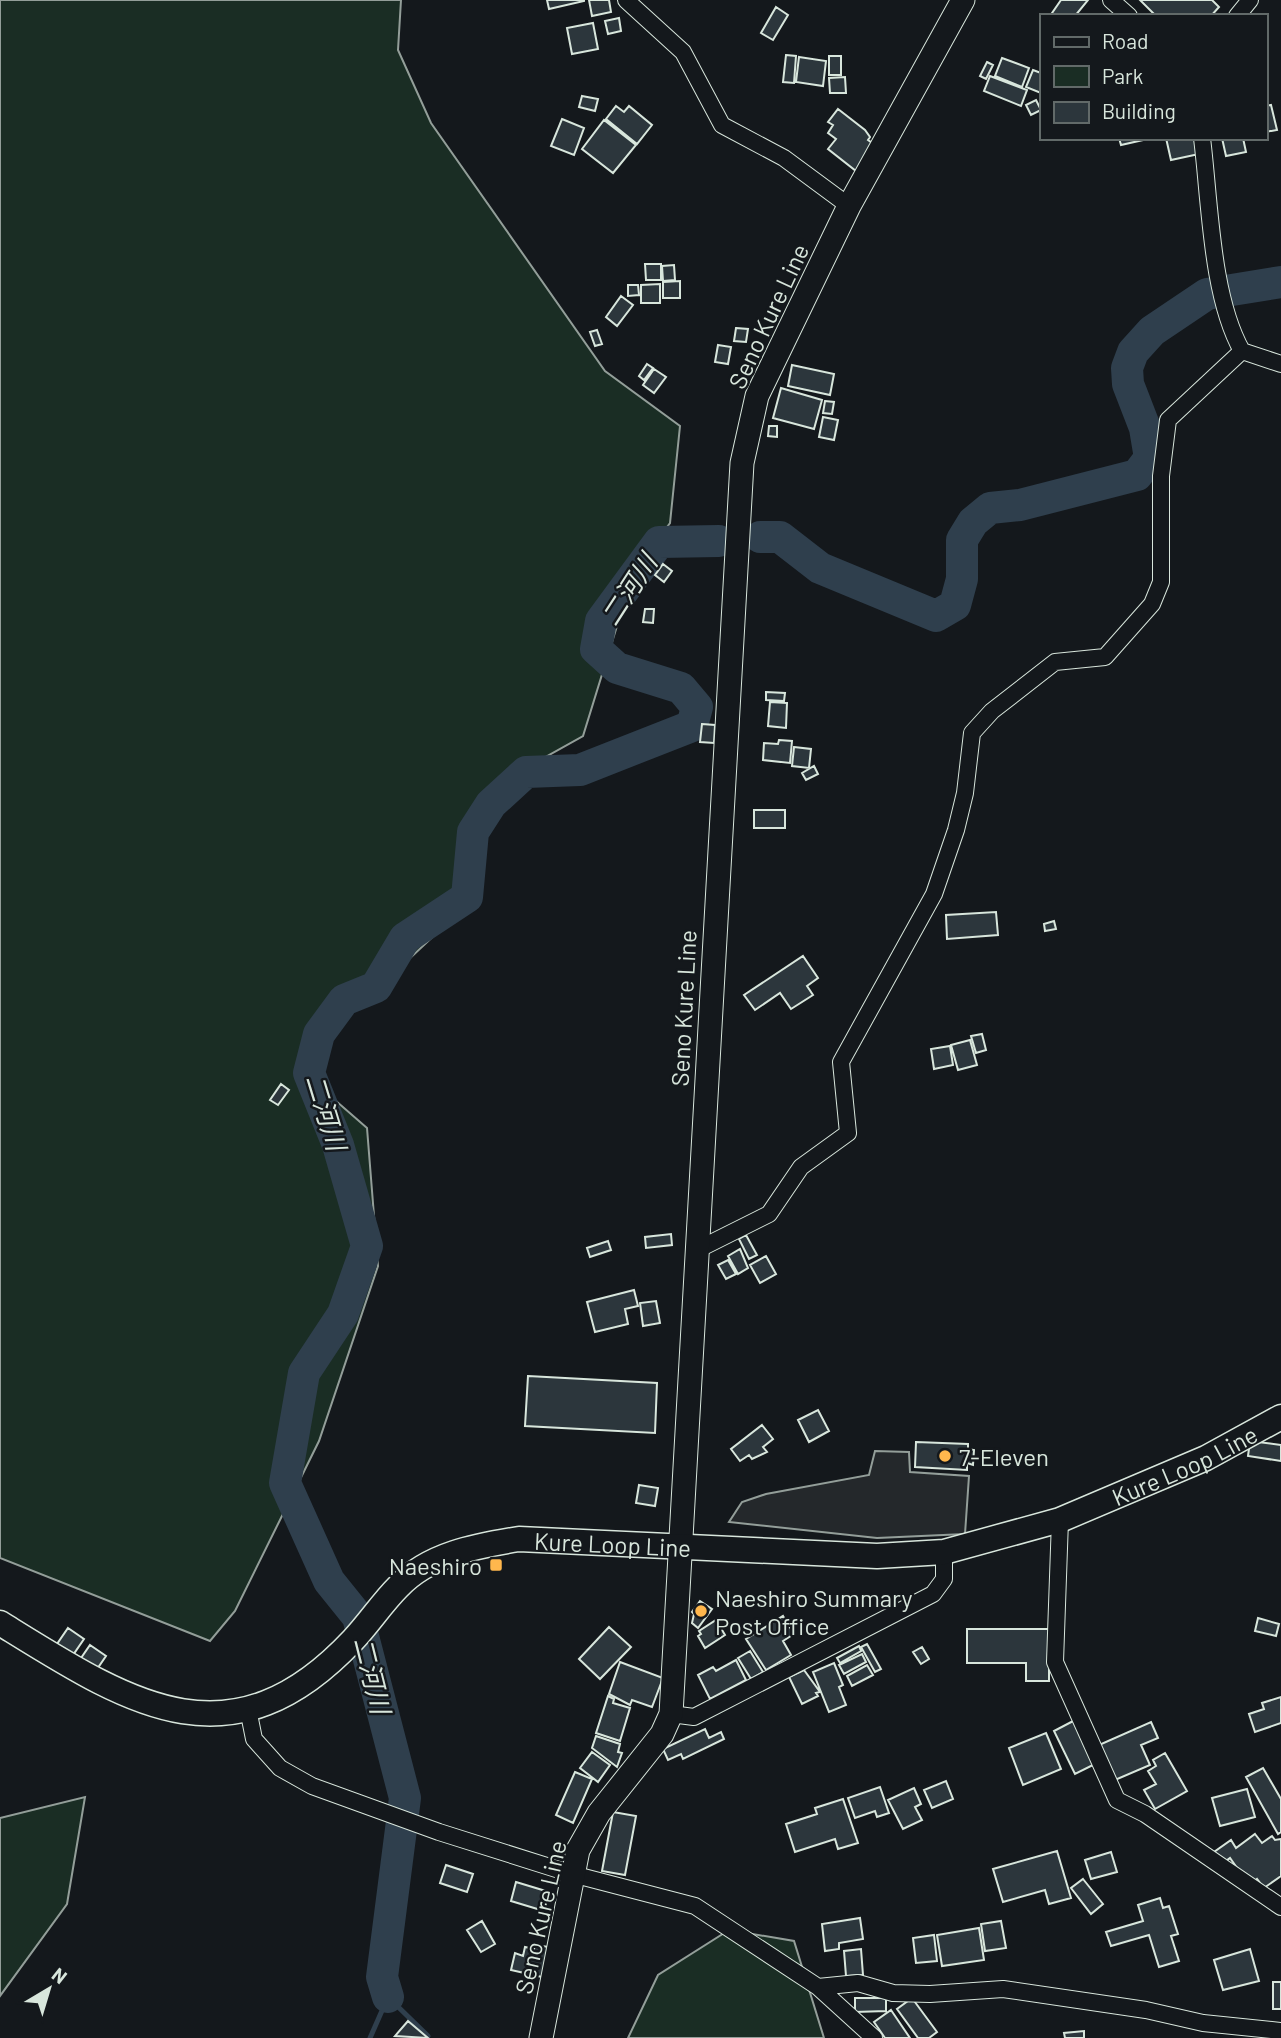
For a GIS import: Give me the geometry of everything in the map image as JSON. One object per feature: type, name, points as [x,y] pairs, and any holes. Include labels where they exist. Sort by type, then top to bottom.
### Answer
[{"type":"main road","name":"Seno Kure Line","points":[[541,2038],[578,1850],[598,1813],[662,1734],[671,1714],[741,463],[757,396],[849,206],[963,0]]},
{"type":"main road","name":"Kure Loop Line","points":[[0,1623],[89,1678],[139,1701],[212,1716],[248,1709],[302,1683],[352,1641],[399,1586],[420,1570],[470,1547],[519,1539],[877,1556],[944,1552],[1060,1520],[1206,1458],[1281,1417]]},
{"type":"street","points":[[626,0],[683,52],[722,125],[784,158],[849,206]]},
{"type":"street","points":[[1111,0],[1127,14]]},
{"type":"street","points":[[1239,14],[1250,0]]},
{"type":"street","points":[[1202,140],[1223,302],[1230,329],[1242,351],[1281,364]]},
{"type":"street","points":[[697,1250],[769,1214],[802,1167],[848,1133],[841,1062],[934,894],[956,830],[965,793],[971,733],[1010,696],[1055,662],[1105,657],[1152,604],[1161,582],[1160,476],[1168,419],[1242,351]]},
{"type":"street","points":[[1060,1520],[1055,1662],[1117,1800],[1144,1814],[1281,1908]]},
{"type":"street","points":[[671,1714],[694,1717],[933,1594],[944,1579],[944,1552]]},
{"type":"street","points":[[248,1709],[254,1739],[280,1768],[312,1786],[439,1832],[572,1874],[695,1906],[818,1987],[874,2038]]},
{"type":"street","points":[[818,1987],[858,1983],[893,1993],[929,1994],[1003,1989],[1146,2010],[1203,2023],[1281,2031]]},
{"type":"green space","points":[[0,0],[401,0],[398,50],[431,123],[605,371],[680,426],[670,523],[634,571],[583,736],[499,783],[473,899],[374,992],[334,1015],[313,1081],[367,1128],[378,1266],[319,1441],[235,1611],[210,1641],[0,1558]]},
{"type":"green space","points":[[85,1797],[67,1904],[0,1996],[0,1818]]},
{"type":"green space","points":[[729,1930],[794,1941],[824,2038],[628,2038],[658,1975]]},
{"type":"shaded area","points":[[875,1451],[909,1452],[910,1472],[969,1476],[965,1534],[877,1538],[729,1522],[742,1502],[766,1494],[869,1475]]},
{"type":"building","points":[[547,0],[584,0],[584,1],[549,9]]},
{"type":"building","points":[[589,0],[609,0],[611,12],[592,16]]},
{"type":"building","points":[[1061,0],[1088,0],[1077,14],[1051,14]]},
{"type":"building","points":[[1140,0],[1212,0],[1219,7],[1213,14],[1154,14]]},
{"type":"building","points":[[776,7],[788,15],[773,40],[761,33]]},
{"type":"building","points":[[619,18],[621,31],[608,34],[605,21]]},
{"type":"building","points":[[593,23],[598,49],[572,54],[567,28]]},
{"type":"building","points":[[786,55],[796,56],[794,83],[783,82]]},
{"type":"building","points":[[829,56],[841,56],[841,75],[829,75]]},
{"type":"building","points":[[799,57],[826,61],[823,86],[796,82]]},
{"type":"building","points":[[1002,58],[1029,68],[1022,87],[995,76]]},
{"type":"building","points":[[987,62],[993,65],[986,79],[980,76]]},
{"type":"building","points":[[1033,70],[1040,73],[1040,93],[1026,87]]},
{"type":"building","points":[[990,76],[1027,90],[1021,106],[984,91]]},
{"type":"building","points":[[845,77],[846,93],[830,93],[829,78]]},
{"type":"building","points":[[582,96],[598,99],[595,111],[579,107]]},
{"type":"building","points":[[1036,100],[1040,110],[1031,115],[1026,105]]},
{"type":"building","points":[[1271,105],[1277,130],[1267,132],[1267,106]]},
{"type":"building","points":[[616,106],[624,112],[629,106],[652,125],[637,144],[606,119]]},
{"type":"building","points":[[838,109],[865,130],[870,137],[868,140],[875,145],[856,171],[828,149],[836,139],[828,133],[833,125],[828,122]]},
{"type":"building","points":[[562,119],[584,128],[574,155],[551,146]]},
{"type":"building","points":[[604,120],[636,145],[613,173],[582,149]]},
{"type":"building","points":[[1120,140],[1143,140],[1121,145]]},
{"type":"building","points":[[1166,140],[1196,140],[1199,154],[1171,160]]},
{"type":"building","points":[[1222,140],[1243,140],[1246,152],[1226,156]]},
{"type":"building","points":[[645,264],[661,264],[661,280],[646,280]]},
{"type":"building","points":[[674,265],[675,280],[663,281],[662,266]]},
{"type":"building","points":[[680,281],[680,298],[663,298],[663,282]]},
{"type":"building","points":[[660,284],[660,303],[641,303],[641,285]]},
{"type":"building","points":[[628,285],[638,285],[639,295],[628,296]]},
{"type":"building","points":[[621,296],[633,305],[617,326],[606,317]]},
{"type":"building","points":[[736,328],[748,329],[746,342],[734,341]]},
{"type":"building","points":[[597,330],[602,344],[595,346],[590,332]]},
{"type":"building","points":[[718,345],[731,347],[728,364],[715,362]]},
{"type":"building","points":[[647,364],[653,368],[644,380],[639,376]]},
{"type":"building","points":[[792,365],[834,374],[830,395],[788,386]]},
{"type":"building","points":[[654,369],[666,377],[654,393],[643,385]]},
{"type":"building","points":[[781,388],[822,400],[814,429],[773,418]]},
{"type":"building","points":[[825,401],[834,402],[832,414],[823,413]]},
{"type":"building","points":[[823,417],[838,420],[834,440],[819,437]]},
{"type":"building","points":[[769,426],[777,426],[777,437],[768,436]]},
{"type":"building","points":[[663,564],[672,571],[664,582],[655,575]]},
{"type":"building","points":[[645,609],[654,609],[653,623],[643,622]]},
{"type":"building","points":[[766,692],[785,693],[784,701],[766,700]]},
{"type":"building","points":[[770,702],[787,703],[786,728],[768,726]]},
{"type":"building","points":[[702,724],[715,725],[714,743],[700,742]]},
{"type":"building","points":[[779,740],[792,741],[790,763],[763,760],[764,743],[778,744]]},
{"type":"building","points":[[794,747],[811,749],[809,768],[792,766]]},
{"type":"building","points":[[814,766],[818,774],[806,780],[802,773]]},
{"type":"building","points":[[754,810],[785,810],[785,828],[754,828]]},
{"type":"building","points":[[996,912],[998,935],[947,939],[946,915]]},
{"type":"building","points":[[1054,921],[1056,929],[1045,931],[1044,924]]},
{"type":"building","points":[[803,956],[818,978],[807,986],[813,995],[791,1009],[780,993],[755,1010],[744,995]]},
{"type":"building","points":[[982,1034],[986,1050],[976,1053],[971,1036]]},
{"type":"building","points":[[970,1040],[977,1065],[958,1070],[951,1045]]},
{"type":"building","points":[[950,1046],[953,1065],[934,1069],[931,1049]]},
{"type":"building","points":[[281,1084],[289,1090],[278,1105],[270,1100]]},
{"type":"building","points":[[671,1234],[672,1245],[646,1248],[645,1237]]},
{"type":"building","points":[[746,1235],[757,1255],[749,1259],[739,1239]]},
{"type":"building","points":[[608,1241],[611,1250],[590,1257],[587,1248]]},
{"type":"building","points":[[740,1249],[748,1268],[738,1274],[728,1256]]},
{"type":"building","points":[[766,1256],[776,1274],[760,1283],[750,1265]]},
{"type":"building","points":[[728,1260],[736,1274],[726,1279],[718,1265]]},
{"type":"building","points":[[634,1290],[638,1306],[625,1309],[628,1324],[595,1332],[587,1302]]},
{"type":"building","points":[[656,1301],[660,1323],[643,1326],[640,1303]]},
{"type":"building","points":[[528,1376],[657,1383],[655,1433],[525,1426]]},
{"type":"building","points":[[818,1410],[829,1431],[809,1442],[798,1420]]},
{"type":"building","points":[[762,1425],[773,1439],[763,1447],[767,1452],[752,1459],[749,1455],[740,1461],[731,1449]]},
{"type":"building","points":[[1250,1441],[1281,1445],[1281,1461],[1248,1456]]},
{"type":"building","name":"7-Eleven","points":[[916,1442],[968,1444],[968,1449],[974,1450],[973,1465],[967,1463],[967,1470],[915,1467]]},
{"type":"building","points":[[639,1485],[658,1488],[655,1506],[636,1503]]},
{"type":"building","points":[[700,1601],[712,1609],[698,1628],[692,1623],[692,1612]]},
{"type":"building","points":[[783,1616],[794,1634],[783,1641],[791,1655],[766,1670],[746,1639]]},
{"type":"building","points":[[1258,1618],[1279,1624],[1276,1636],[1255,1631]]},
{"type":"building","points":[[716,1620],[725,1635],[705,1648],[698,1636],[701,1634],[699,1631]]},
{"type":"building","points":[[609,1627],[631,1647],[600,1679],[579,1659]]},
{"type":"building","points":[[68,1628],[84,1639],[73,1655],[57,1644]]},
{"type":"building","points":[[967,1629],[1049,1629],[1049,1681],[1026,1681],[1026,1663],[967,1663]]},
{"type":"building","points":[[867,1644],[881,1669],[875,1672],[861,1647]]},
{"type":"building","points":[[90,1645],[106,1656],[95,1672],[79,1661]]},
{"type":"building","points":[[859,1646],[861,1651],[840,1663],[837,1658]]},
{"type":"building","points":[[922,1647],[929,1659],[921,1664],[913,1652]]},
{"type":"building","points":[[750,1651],[763,1672],[751,1679],[738,1658]]},
{"type":"building","points":[[862,1654],[866,1662],[844,1674],[839,1665]]},
{"type":"building","points":[[736,1660],[746,1680],[710,1699],[698,1675],[713,1667],[716,1671]]},
{"type":"building","points":[[620,1662],[663,1678],[652,1707],[632,1700],[630,1705],[609,1694]]},
{"type":"building","points":[[834,1663],[843,1685],[839,1687],[846,1705],[829,1712],[813,1672]]},
{"type":"building","points":[[867,1665],[873,1675],[852,1686],[847,1676]]},
{"type":"building","points":[[804,1670],[820,1692],[816,1693],[818,1696],[802,1704],[789,1677]]},
{"type":"building","points":[[608,1696],[614,1699],[613,1703],[630,1708],[620,1741],[596,1733]]},
{"type":"building","points":[[1281,1697],[1281,1723],[1255,1732],[1249,1714],[1264,1709],[1262,1703]]},
{"type":"building","points":[[1077,1719],[1095,1764],[1075,1774],[1054,1731]]},
{"type":"building","points":[[1151,1722],[1158,1738],[1141,1745],[1150,1765],[1115,1780],[1099,1745]]},
{"type":"building","points":[[705,1729],[709,1738],[721,1732],[724,1739],[683,1759],[681,1754],[668,1760],[663,1749]]},
{"type":"building","points":[[1046,1733],[1061,1769],[1023,1785],[1009,1748]]},
{"type":"building","points":[[596,1736],[620,1744],[618,1752],[622,1753],[617,1767],[592,1748]]},
{"type":"building","points":[[592,1752],[610,1765],[598,1782],[580,1768]]},
{"type":"building","points":[[1165,1753],[1187,1791],[1155,1809],[1144,1790],[1156,1784],[1148,1771],[1156,1766],[1153,1760]]},
{"type":"building","points":[[1263,1768],[1281,1799],[1281,1832],[1278,1834],[1246,1777]]},
{"type":"building","points":[[575,1772],[592,1779],[573,1823],[556,1815]]},
{"type":"building","points":[[946,1781],[953,1799],[932,1808],[924,1790]]},
{"type":"building","points":[[880,1787],[889,1813],[877,1817],[875,1811],[855,1818],[848,1798]]},
{"type":"building","points":[[914,1788],[921,1804],[915,1807],[922,1820],[903,1829],[888,1800]]},
{"type":"building","points":[[1247,1789],[1255,1817],[1220,1826],[1212,1798]]},
{"type":"building","points":[[843,1799],[858,1843],[838,1849],[835,1839],[795,1852],[786,1824],[817,1814],[815,1808]]},
{"type":"building","points":[[613,1812],[636,1816],[625,1875],[602,1871]]},
{"type":"building","points":[[1255,1834],[1262,1843],[1272,1836],[1275,1840],[1281,1839],[1281,1876],[1264,1888],[1257,1879],[1249,1885],[1230,1858],[1222,1864],[1214,1852],[1231,1840],[1236,1848]]},
{"type":"building","points":[[1057,1851],[1071,1898],[1049,1904],[1045,1890],[1003,1902],[993,1869]]},
{"type":"building","points":[[1111,1852],[1117,1872],[1091,1879],[1085,1860]]},
{"type":"building","points":[[446,1865],[473,1874],[467,1892],[440,1883]]},
{"type":"building","points":[[1083,1879],[1103,1904],[1091,1914],[1071,1888]]},
{"type":"building","points":[[516,1882],[549,1892],[544,1911],[511,1901]]},
{"type":"building","points":[[1160,1898],[1163,1908],[1169,1906],[1178,1934],[1171,1936],[1179,1961],[1159,1967],[1149,1935],[1111,1946],[1106,1932],[1143,1921],[1138,1905]]},
{"type":"building","points":[[860,1918],[863,1939],[839,1943],[839,1949],[825,1951],[822,1924]]},
{"type":"building","points":[[482,1921],[495,1944],[481,1952],[467,1930]]},
{"type":"building","points":[[1001,1921],[1006,1948],[985,1951],[981,1924]]},
{"type":"building","points":[[979,1928],[984,1960],[942,1966],[937,1935]]},
{"type":"building","points":[[934,1935],[937,1961],[916,1963],[913,1938]]},
{"type":"building","points":[[535,1945],[549,1947],[542,1977],[511,1970],[515,1953],[523,1956],[525,1947],[534,1949]]},
{"type":"building","points":[[861,1949],[863,1975],[846,1976],[844,1951]]},
{"type":"building","points":[[1250,1949],[1259,1981],[1223,1990],[1214,1960]]},
{"type":"building","points":[[1273,1982],[1281,1982],[1281,2009],[1273,2009]]},
{"type":"building","points":[[855,1998],[886,1998],[886,2011],[855,2012]]},
{"type":"building","points":[[912,1998],[937,2032],[929,2038],[918,2038],[897,2009]]},
{"type":"building","points":[[891,2010],[910,2038],[885,2038],[874,2022]]},
{"type":"building","points":[[408,2021],[428,2038],[395,2036]]},
{"type":"building","points":[[1084,2031],[1084,2038],[1065,2038],[1064,2033]]},
{"type":"waterway","name":"二河川","points":[[760,537],[780,537],[820,568],[936,616],[955,605],[962,579],[962,540],[973,522],[990,508],[1020,505],[1137,475],[1150,458],[1145,428],[1128,384],[1127,368],[1133,352],[1152,331],[1207,294],[1281,282]]},
{"type":"waterway","name":"二河川","points":[[388,1997],[382,1977],[405,1798],[358,1617],[329,1581],[285,1483],[304,1373],[343,1314],[367,1246],[338,1145],[309,1073],[319,1034],[344,1000],[376,987],[405,938],[467,897],[473,832],[491,804],[526,772],[580,770],[692,726],[697,707],[681,688],[617,668],[596,649],[601,621],[659,542],[719,541]]},
{"type":"waterway","points":[[370,2038],[388,1997],[428,2036]]},
{"type":"place","name":"7-Eleven","points":[[945,1456]]},
{"type":"place","name":"Naeshiro","points":[[496,1565]]},
{"type":"place","name":"Naeshiro Summary Post Office","points":[[701,1611]]}]
